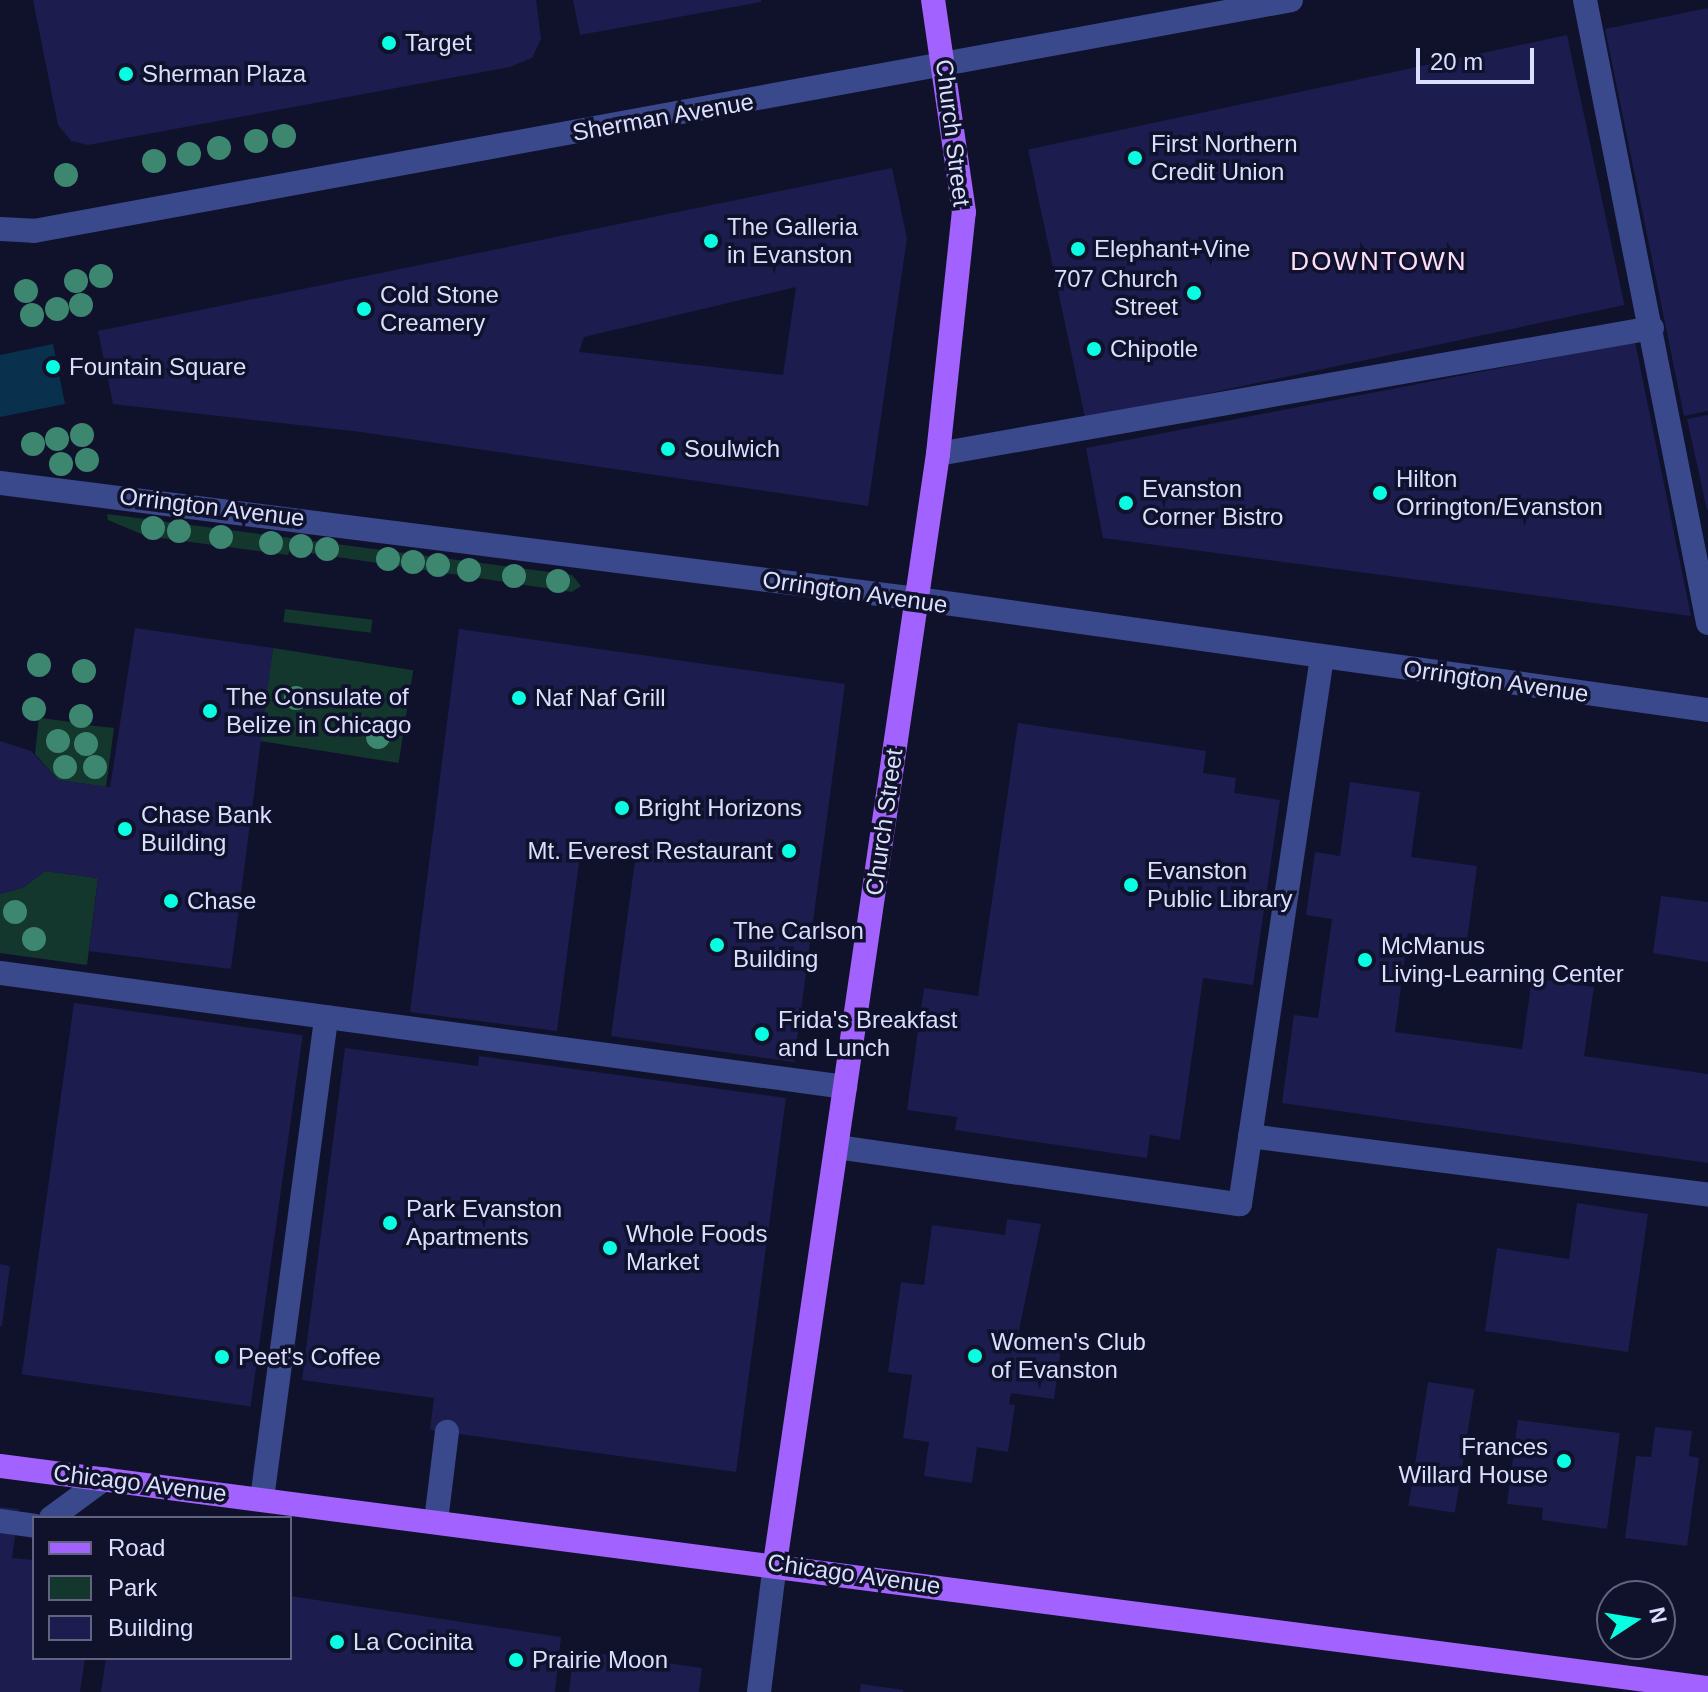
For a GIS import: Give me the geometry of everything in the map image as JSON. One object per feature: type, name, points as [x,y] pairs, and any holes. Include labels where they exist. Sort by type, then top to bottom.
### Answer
[{"type":"main road","name":"Church Street","points":[[775,1563],[938,454],[964,212],[933,0]]},
{"type":"main road","name":"Chicago Avenue","points":[[0,1466],[775,1563],[1708,1688]]},
{"type":"street","name":"Sherman Avenue","points":[[0,229],[34,231],[1291,0]]},
{"type":"street","points":[[1585,0],[1708,623]]},
{"type":"street","name":"Sherman Avenue","points":[[0,247],[34,231]]},
{"type":"street","points":[[938,454],[1652,328]]},
{"type":"street","name":"Orrington Avenue","points":[[0,483],[917,599],[1708,710]]},
{"type":"street","points":[[837,1147],[1240,1204],[1322,657]]},
{"type":"street","points":[[0,973],[845,1087]]},
{"type":"street","points":[[262,1499],[326,1017]]},
{"type":"street","points":[[1250,1136],[1708,1195]]},
{"type":"street","points":[[436,1521],[447,1432]]},
{"type":"street","points":[[54,1516],[104,1479]]},
{"type":"street","points":[[0,1521],[32,1526]]},
{"type":"street","name":"Church Street","points":[[759,1692],[775,1563]]},
{"type":"green space","points":[[107,514],[572,575],[581,586],[572,592],[290,550],[288,555],[146,536],[108,520]]},
{"type":"green space","points":[[285,609],[372,620],[371,633],[283,622]]},
{"type":"green space","points":[[273,648],[413,670],[399,763],[258,741]]},
{"type":"green space","points":[[29,702],[43,704],[41,718],[71,722],[73,709],[88,711],[86,725],[114,728],[106,787],[58,780],[35,754],[39,717],[27,715]]},
{"type":"green space","points":[[45,871],[98,878],[87,965],[0,953],[0,894],[24,887]]},
{"type":"water","points":[[53,344],[65,404],[0,417],[0,355]]},
{"type":"building","points":[[33,0],[536,0],[541,39],[532,58],[510,67],[88,145],[71,141],[58,125]]},
{"type":"building","points":[[573,0],[761,0],[761,2],[580,35]]},
{"type":"building","points":[[1708,8],[1708,411],[1684,416],[1605,29]]},
{"type":"building","points":[[1567,35],[1624,305],[1085,420],[1028,150]]},
{"type":"building","points":[[892,168],[907,238],[868,506],[361,432],[113,404],[98,331]],"holes":[[[796,287],[783,375],[579,352],[584,337]]]},
{"type":"building","name":"Hilton Orrington/Evanston","points":[[1635,342],[1691,616],[1103,538],[1086,448]]},
{"type":"building","points":[[1708,415],[1708,510],[1707,510],[1687,419]]},
{"type":"building","name":"Chase Bank Building","points":[[135,628],[273,648],[231,969],[89,951],[98,878],[45,871],[24,887],[0,894],[0,741],[31,751],[58,780],[110,787]]},
{"type":"building","points":[[459,629],[845,684],[794,1062],[611,1036],[636,854],[581,847],[557,1031],[410,1012]]},
{"type":"building","name":"Evanston Public Library","points":[[1018,723],[1206,751],[1203,773],[1236,778],[1234,793],[1280,800],[1253,985],[1203,978],[1180,1140],[1150,1135],[1147,1158],[955,1130],[957,1117],[907,1110],[924,988],[978,996]]},
{"type":"building","name":"McManus Living-Learning Center","points":[[1350,782],[1420,792],[1411,857],[1477,866],[1467,941],[1408,933],[1395,1032],[1522,1049],[1532,978],[1594,987],[1584,1056],[1708,1074],[1708,1163],[1282,1103],[1294,1015],[1318,1018],[1332,919],[1306,915],[1315,852],[1340,856]]},
{"type":"building","name":"McManus Living-Learning Center","points":[[1661,896],[1708,902],[1708,962],[1653,953]]},
{"type":"building","points":[[74,1003],[303,1035],[251,1406],[22,1374]]},
{"type":"building","name":"Whole Foods Market","points":[[345,1048],[478,1066],[479,1056],[786,1098],[736,1472],[430,1430],[434,1398],[302,1380]]},
{"type":"building","points":[[1577,1203],[1648,1214],[1628,1352],[1485,1331],[1497,1248],[1569,1259]]},
{"type":"building","name":"Women's Club of Evanston","points":[[1007,1219],[1041,1224],[1018,1335],[1062,1341],[1054,1399],[1011,1393],[1009,1404],[1015,1405],[1008,1452],[977,1447],[972,1483],[924,1476],[929,1442],[903,1438],[912,1375],[888,1372],[901,1282],[924,1285],[932,1225],[1005,1235]]},
{"type":"building","points":[[0,1264],[10,1266],[2,1326],[0,1326]]},
{"type":"building","points":[[1428,1382],[1474,1389],[1455,1513],[1408,1505]]},
{"type":"building","name":"Frances Willard House","points":[[1518,1420],[1620,1433],[1607,1529],[1542,1520],[1543,1508],[1507,1504]]},
{"type":"building","points":[[1655,1427],[1692,1431],[1689,1456],[1699,1458],[1687,1546],[1625,1538],[1636,1456],[1651,1457]]},
{"type":"building","points":[[0,1507],[19,1509],[12,1558],[32,1560],[32,1660],[85,1660],[80,1692],[0,1692]]},
{"type":"building","points":[[292,1596],[561,1637],[555,1692],[101,1692],[106,1660],[292,1660]]},
{"type":"building","points":[[574,1650],[702,1668],[699,1692],[569,1692]]},
{"type":"building","points":[[861,1684],[903,1690],[903,1692],[860,1692]]},
{"type":"place","name":"Target","points":[[389,43]]},
{"type":"place","name":"Sherman Plaza","points":[[126,74]]},
{"type":"place","name":"First Northern Credit Union","points":[[1135,158]]},
{"type":"place","name":"The Galleria in Evanston","points":[[711,241]]},
{"type":"place","name":"Elephant+Vine","points":[[1078,249]]},
{"type":"place","name":"707 Church Street","points":[[1194,293]]},
{"type":"place","name":"Cold Stone Creamery","points":[[364,309]]},
{"type":"place","name":"Chipotle","points":[[1094,349]]},
{"type":"place","name":"Fountain Square","points":[[53,367]]},
{"type":"place","name":"Soulwich","points":[[668,449]]},
{"type":"place","name":"Hilton Orrington/Evanston","points":[[1380,493]]},
{"type":"place","name":"Evanston Corner Bistro","points":[[1126,503]]},
{"type":"place","name":"Naf Naf Grill","points":[[519,698]]},
{"type":"place","name":"The Consulate of Belize in Chicago","points":[[210,711]]},
{"type":"place","name":"Bright Horizons","points":[[622,808]]},
{"type":"place","name":"Chase Bank Building","points":[[125,829]]},
{"type":"place","name":"Mt. Everest Restaurant","points":[[789,851]]},
{"type":"place","name":"Evanston Public Library","points":[[1131,885]]},
{"type":"place","name":"Chase","points":[[171,901]]},
{"type":"place","name":"The Carlson Building","points":[[717,945]]},
{"type":"place","name":"McManus Living-Learning Center","points":[[1365,960]]},
{"type":"place","name":"Frida's Breakfast and Lunch","points":[[762,1034]]},
{"type":"place","name":"Park Evanston Apartments","points":[[390,1223]]},
{"type":"place","name":"Whole Foods Market","points":[[610,1248]]},
{"type":"place","name":"Women's Club of Evanston","points":[[975,1356]]},
{"type":"place","name":"Peet's Coffee","points":[[222,1357]]},
{"type":"place","name":"Frances Willard House","points":[[1564,1461]]},
{"type":"place","name":"La Cocinita","points":[[337,1642]]},
{"type":"place","name":"Prairie Moon","points":[[516,1660]]},
{"type":"district","name":"DOWNTOWN","points":[[1379,262]]}]
